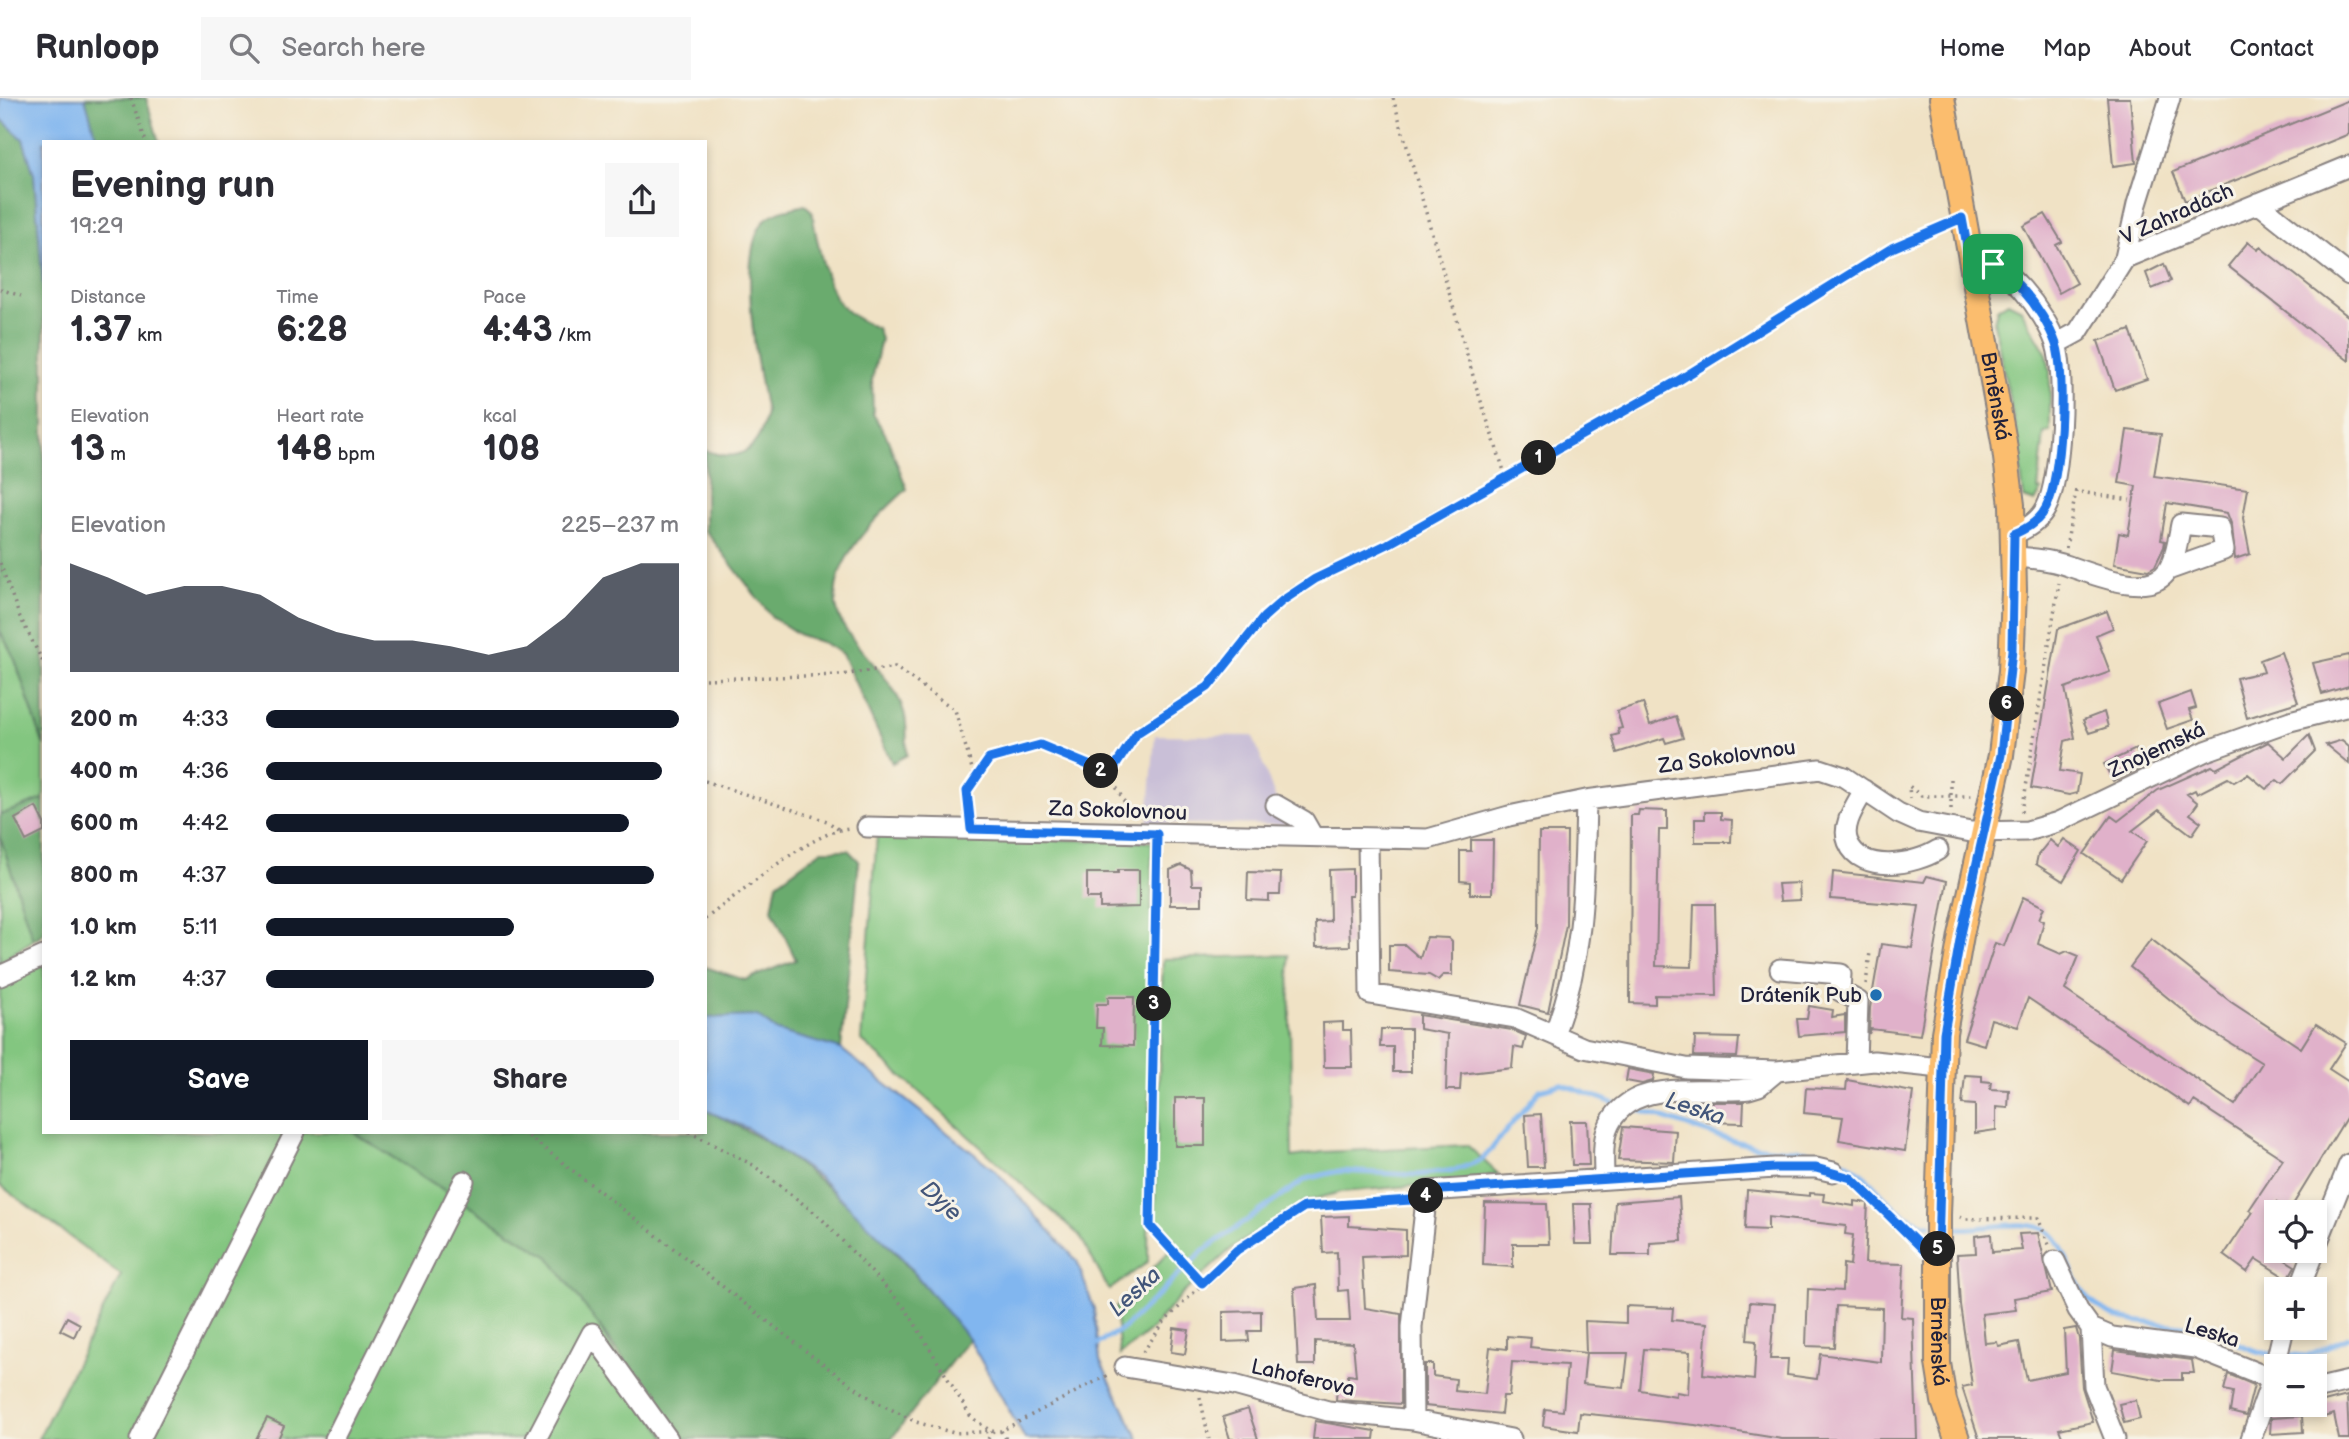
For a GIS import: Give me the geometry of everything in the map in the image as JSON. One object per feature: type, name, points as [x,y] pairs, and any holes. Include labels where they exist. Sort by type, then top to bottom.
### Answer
[{"type":"main road","name":"Brněnská","points":[[1942,98],[1949,223],[1969,257],[2004,442],[2014,545],[2010,684],[1999,766],[1953,973],[1941,1068],[1939,1376],[1957,1439]]},
{"type":"street","points":[[2125,258],[2137,204],[2170,98]]},
{"type":"street","name":"V Zahradách","points":[[2056,344],[2078,332],[2125,258],[2349,166]]},
{"type":"street","points":[[2258,203],[2349,275]]},
{"type":"street","points":[[1969,257],[1985,260],[2012,278],[2056,344],[2060,416],[2056,465],[2049,501],[2014,545],[2091,576],[2138,584],[2155,581],[2168,570]]},
{"type":"street","name":"Znojemská","points":[[1986,831],[2044,827],[2206,751],[2290,721],[2349,706]]},
{"type":"street","name":"Za Sokolovnou","points":[[867,827],[1428,839],[1509,816],[1586,800],[1814,769],[1838,774],[1907,818],[1948,829],[1986,831]]},
{"type":"street","points":[[1864,790],[1850,815],[1847,834],[1848,842],[1859,854],[1880,862],[1906,864],[1924,859],[1938,850]]},
{"type":"street","points":[[1554,1034],[1572,981],[1582,929],[1586,800]]},
{"type":"street","points":[[1276,805],[1304,821],[1312,835]]},
{"type":"street","points":[[1368,839],[1370,994],[1515,1018],[1595,1051],[1686,1068],[1777,1071],[1856,1062],[1941,1068]]},
{"type":"street","points":[[0,975],[42,957]]},
{"type":"street","points":[[1780,969],[1841,974],[1840,991],[1858,1001],[1856,1062]]},
{"type":"street","points":[[1604,1178],[1605,1135],[1624,1109],[1658,1092],[1749,1090],[1759,1086],[1777,1071]]},
{"type":"street","points":[[140,1439],[294,1134]]},
{"type":"street","points":[[2327,1220],[2349,1164]]},
{"type":"street","points":[[1413,1420],[1412,1327],[1427,1191],[1775,1168],[1816,1168],[1833,1172]]},
{"type":"street","points":[[335,1439],[464,1181]]},
{"type":"street","points":[[2051,1252],[2078,1310],[2091,1328],[2094,1386],[2115,1439]]},
{"type":"street","name":"Leska","points":[[2091,1328],[2112,1337],[2264,1356]]},
{"type":"street","points":[[537,1439],[592,1333],[668,1439]]},
{"type":"street","name":"Lahoferova","points":[[1130,1368],[1234,1385],[1328,1411],[1413,1420],[1511,1439]]},
{"type":"street","points":[[2327,1386],[2349,1381]]},
{"type":"street","points":[[2250,1439],[2264,1398]]},
{"type":"path","points":[[131,98],[145,140]]},
{"type":"path","points":[[1393,98],[1476,386],[1506,477]]},
{"type":"path","points":[[1110,774],[1137,733],[1208,687],[1264,617],[1315,579],[1388,544],[1676,382],[1892,248],[1949,223]]},
{"type":"path","points":[[0,289],[21,296]]},
{"type":"path","points":[[2064,489],[2130,500]]},
{"type":"path","points":[[2022,812],[2076,491]]},
{"type":"path","points":[[0,563],[19,615],[42,660]]},
{"type":"path","points":[[707,679],[841,675],[895,667],[955,710],[975,779]]},
{"type":"path","points":[[971,829],[967,791],[989,759],[1040,745],[1110,774],[1131,814],[1136,833]]},
{"type":"path","points":[[1948,829],[1951,776]]},
{"type":"path","points":[[707,782],[827,821],[838,829]]},
{"type":"path","points":[[1907,818],[1909,786],[1921,796],[1978,796]]},
{"type":"path","points":[[707,918],[817,839],[838,829],[867,827]]},
{"type":"path","points":[[1157,834],[1150,1226],[1177,1252],[1202,1283]]},
{"type":"path","points":[[1858,1001],[1865,994],[1871,952]]},
{"type":"path","points":[[526,1134],[873,1400],[916,1422],[954,1433],[1001,1431],[1130,1368],[1165,1321],[1237,1250],[1304,1207],[1426,1199]]},
{"type":"path","points":[[693,1134],[753,1164],[820,1217],[906,1309],[971,1417],[992,1432]]},
{"type":"path","points":[[1833,1172],[1857,1183],[1926,1252],[1938,1228],[1964,1219],[2038,1218],[2051,1252]]},
{"type":"path","points":[[1197,1378],[1209,1439]]},
{"type":"path","points":[[1001,1431],[1006,1439]]},
{"type":"path","points":[[988,1439],[992,1432]]},
{"type":"shaded area","points":[[1155,735],[1253,736],[1285,825],[1142,823],[1148,821]]},
{"type":"green space","points":[[85,98],[146,98],[158,140],[96,140]]},
{"type":"green space","points":[[0,118],[23,139],[34,174],[42,273],[42,740],[14,657],[0,631]]},
{"type":"green space","points":[[805,205],[812,211],[825,270],[837,300],[850,313],[877,328],[881,339],[872,380],[873,414],[886,435],[907,489],[861,536],[840,573],[835,593],[838,613],[848,633],[887,680],[904,712],[907,755],[892,763],[842,654],[824,643],[800,635],[772,617],[707,533],[707,451],[729,455],[747,450],[759,435],[766,412],[751,313],[751,258],[756,236],[765,220],[778,212]]},
{"type":"green space","points":[[2008,302],[2020,308],[2047,354],[2050,371],[2050,432],[2044,433],[2038,490],[2042,490],[2035,502],[2024,498],[2016,432],[1994,323],[1997,309]]},
{"type":"green space","points":[[0,631],[14,657],[42,740],[42,800],[0,815]]},
{"type":"green space","points":[[42,800],[42,934],[33,940],[0,836],[0,815]]},
{"type":"green space","points":[[877,835],[1152,842],[1148,1262],[1109,1290],[1080,1236],[861,1040]]},
{"type":"green space","points":[[0,836],[33,940],[0,962]]},
{"type":"green space","points":[[822,850],[848,850],[859,861],[841,1049],[777,1031],[757,1016],[707,1018],[707,968],[745,980],[796,960],[772,909],[777,883]]},
{"type":"green space","points":[[42,955],[42,1134],[356,1134],[549,1257],[595,1320],[667,1439],[38,1439],[121,1275],[0,1185],[0,983]]},
{"type":"green space","points":[[1289,955],[1292,1157],[1323,1152],[1467,1145],[1498,1174],[1457,1182],[1341,1192],[1304,1202],[1233,1247],[1178,1298],[1153,1328],[1120,1355],[1115,1308],[1177,1243],[1154,1222],[1163,959]]},
{"type":"green space","points":[[707,1111],[746,1130],[818,1179],[882,1239],[969,1339],[891,1439],[681,1439],[549,1257],[356,1134],[707,1134]]},
{"type":"water","points":[[0,98],[85,98],[96,136],[96,140],[42,140],[42,273],[34,174],[23,139],[0,118]]},
{"type":"water","name":"Dyje","points":[[757,1016],[777,1031],[841,1049],[996,1171],[1077,1261],[1094,1309],[1100,1361],[1139,1439],[1025,1439],[969,1339],[903,1259],[819,1177],[747,1128],[707,1111],[707,1018]]},
{"type":"building","points":[[2107,98],[2130,98],[2136,163],[2113,166]]},
{"type":"building","points":[[2349,100],[2349,134],[2185,201],[2173,172]]},
{"type":"building","points":[[2045,214],[2062,242],[2056,245],[2077,283],[2059,293],[2023,226]]},
{"type":"building","points":[[2248,242],[2258,250],[2260,247],[2349,317],[2349,361],[2228,266]]},
{"type":"building","points":[[2164,264],[2171,281],[2152,289],[2146,273]]},
{"type":"building","points":[[2130,330],[2147,379],[2115,390],[2098,341]]},
{"type":"building","points":[[2127,430],[2161,434],[2154,476],[2248,489],[2243,518],[2250,554],[2235,559],[2232,526],[2227,513],[2167,503],[2161,540],[2165,541],[2164,547],[2155,566],[2148,570],[2114,564],[2119,533],[2128,535],[2136,486],[2119,483]]},
{"type":"building","points":[[2107,611],[2113,628],[2096,635],[2110,672],[2065,688],[2075,738],[2065,741],[2060,771],[2080,774],[2077,793],[2069,795],[2031,788],[2058,629]]},
{"type":"building","points":[[2281,652],[2298,702],[2247,718],[2236,678],[2264,672],[2260,660]]},
{"type":"building","points":[[2349,655],[2349,686],[2322,694],[2313,663]]},
{"type":"building","points":[[2191,692],[2196,708],[2189,710],[2193,720],[2167,729],[2158,704]]},
{"type":"building","points":[[1643,703],[1650,725],[1676,716],[1683,738],[1666,743],[1664,738],[1617,753],[1612,736],[1619,734],[1618,729],[1622,728],[1617,711]]},
{"type":"building","points":[[2104,712],[2108,727],[2089,733],[2083,720]]},
{"type":"building","points":[[2309,735],[2315,751],[2282,784],[2277,780],[2266,789],[2248,774],[2234,782],[2228,778],[2197,794],[2195,790],[2187,794],[2198,803],[2190,814],[2201,822],[2192,835],[2159,810],[2132,831],[2147,841],[2121,879],[2084,854],[2111,816],[2118,821],[2158,790],[2212,766],[2216,769],[2268,742],[2286,758]]},
{"type":"building","points":[[2342,740],[2349,746],[2349,764],[2326,745]]},
{"type":"building","points":[[2136,749],[2144,767],[2113,781],[2104,764]]},
{"type":"building","points":[[36,807],[42,819],[42,833],[26,841],[15,819]]},
{"type":"building","points":[[1639,810],[1667,811],[1667,830],[1659,830],[1656,966],[1692,967],[1694,904],[1715,904],[1717,996],[1655,995],[1655,1004],[1630,1003],[1631,815],[1638,815]]},
{"type":"building","points":[[1705,812],[1721,812],[1721,819],[1732,820],[1731,842],[1695,842],[1695,819],[1705,819]]},
{"type":"building","points":[[1539,832],[1567,832],[1566,925],[1548,1012],[1520,1005],[1538,928]]},
{"type":"building","points":[[2064,839],[2081,851],[2063,881],[2036,864],[2038,855],[2050,840],[2058,847]]},
{"type":"building","points":[[1471,840],[1493,840],[1492,894],[1470,894],[1470,882],[1460,881],[1460,851],[1471,851]]},
{"type":"building","points":[[1181,865],[1191,870],[1192,885],[1202,885],[1202,905],[1170,905],[1170,870]]},
{"type":"building","points":[[1352,869],[1352,896],[1348,896],[1350,946],[1316,947],[1315,922],[1330,921],[1329,870]]},
{"type":"building","points":[[1118,870],[1139,870],[1139,907],[1100,908],[1100,898],[1087,898],[1087,873],[1118,873]]},
{"type":"building","points":[[1248,872],[1281,873],[1280,895],[1269,895],[1269,901],[1247,900]]},
{"type":"building","points":[[1833,872],[1924,882],[1927,876],[1947,881],[1920,1035],[1871,1029],[1869,1034],[1870,1008],[1881,944],[1912,948],[1919,906],[1831,899]]},
{"type":"building","points":[[1799,883],[1800,900],[1780,901],[1778,884]]},
{"type":"building","points":[[2023,897],[2044,907],[2039,919],[2044,921],[2038,944],[2061,954],[2067,951],[2079,956],[2065,990],[2235,1105],[2262,1063],[2200,1024],[2130,967],[2151,939],[2231,1002],[2301,1048],[2316,1024],[2346,1043],[2329,1069],[2349,1082],[2349,1113],[2296,1200],[2264,1200],[2264,1263],[2290,1263],[2295,1266],[2289,1277],[2256,1259],[2247,1272],[2224,1255],[2253,1212],[2249,1210],[2283,1159],[2194,1101],[2190,1107],[2028,998],[2018,1027],[1991,1019],[1984,1045],[1964,1039],[1995,943],[2004,946]]},
{"type":"building","points":[[1427,937],[1448,938],[1452,942],[1452,975],[1443,975],[1438,980],[1429,975],[1389,972],[1389,945],[1405,945],[1420,958]]},
{"type":"building","points":[[1108,997],[1134,997],[1133,1046],[1102,1045],[1103,1028],[1096,1028],[1097,1004],[1108,1004]]},
{"type":"building","points":[[1809,1006],[1833,1010],[1832,1017],[1845,1015],[1845,1032],[1799,1036],[1797,1019],[1807,1019]]},
{"type":"building","points":[[1419,1015],[1512,1030],[1526,1036],[1523,1049],[1514,1047],[1512,1068],[1461,1074],[1460,1090],[1446,1090],[1448,1034],[1419,1029]]},
{"type":"building","points":[[1343,1022],[1343,1030],[1351,1030],[1352,1067],[1324,1067],[1323,1023]]},
{"type":"building","points":[[1381,1029],[1411,1029],[1411,1072],[1393,1072],[1393,1047],[1380,1047]]},
{"type":"building","points":[[1695,1037],[1739,1038],[1737,1057],[1694,1056]]},
{"type":"building","points":[[1628,1069],[1654,1074],[1653,1081],[1642,1084],[1626,1081]]},
{"type":"building","points":[[1965,1075],[1982,1076],[1982,1081],[1991,1082],[1990,1089],[2009,1090],[2008,1108],[1996,1107],[1996,1130],[1975,1133],[1975,1105],[1962,1104]]},
{"type":"building","points":[[1847,1080],[1913,1092],[1905,1151],[1839,1140],[1843,1117],[1804,1113],[1806,1088],[1846,1090]]},
{"type":"building","points":[[1175,1098],[1205,1098],[1205,1146],[1175,1146]]},
{"type":"building","points":[[1707,1102],[1744,1102],[1743,1123],[1706,1122]]},
{"type":"building","points":[[1541,1114],[1544,1167],[1528,1167],[1525,1115]]},
{"type":"building","points":[[1570,1121],[1587,1121],[1589,1165],[1572,1165]]},
{"type":"building","points":[[1623,1127],[1676,1131],[1674,1162],[1618,1160]]},
{"type":"building","points":[[1747,1190],[1810,1196],[1810,1193],[1824,1194],[1823,1201],[1854,1206],[1854,1201],[1868,1203],[1865,1263],[1904,1264],[1901,1317],[1913,1318],[1917,1439],[1782,1439],[1695,1425],[1580,1413],[1578,1431],[1543,1426],[1545,1409],[1563,1411],[1567,1365],[1512,1362],[1509,1396],[1503,1396],[1501,1414],[1425,1406],[1425,1364],[1433,1364],[1433,1376],[1456,1379],[1455,1391],[1485,1394],[1490,1347],[1507,1349],[1507,1336],[1531,1338],[1530,1347],[1586,1353],[1585,1321],[1626,1323],[1626,1306],[1673,1308],[1672,1320],[1707,1323],[1703,1374],[1754,1380],[1756,1341],[1747,1340],[1750,1302],[1775,1304],[1770,1359],[1788,1359],[1787,1375],[1817,1379],[1820,1354],[1881,1362],[1882,1308],[1836,1306],[1834,1347],[1806,1346],[1808,1289],[1842,1291],[1843,1264],[1850,1265],[1853,1235],[1845,1234],[1846,1226],[1768,1217],[1768,1230],[1745,1229]],"holes":[[[1644,1349],[1690,1352],[1688,1394],[1676,1392],[1676,1396],[1640,1390]],[[1586,1353],[1628,1353],[1624,1388],[1583,1384]]]},
{"type":"building","points":[[1679,1197],[1682,1241],[1650,1243],[1650,1255],[1612,1255],[1615,1202]]},
{"type":"building","points":[[1485,1203],[1547,1204],[1549,1244],[1513,1244],[1513,1267],[1483,1265]]},
{"type":"building","points":[[1573,1204],[1591,1204],[1593,1244],[1575,1244]]},
{"type":"building","points":[[1349,1216],[1349,1226],[1406,1230],[1406,1255],[1362,1257],[1365,1308],[1401,1314],[1401,1404],[1336,1400],[1337,1387],[1348,1388],[1348,1375],[1356,1376],[1353,1343],[1315,1341],[1315,1365],[1298,1365],[1294,1288],[1316,1285],[1318,1321],[1350,1321],[1348,1290],[1338,1291],[1337,1252],[1323,1253],[1321,1217]]},
{"type":"building","points":[[2038,1233],[2052,1292],[2014,1298],[2016,1310],[1982,1314],[1985,1343],[1997,1342],[1998,1346],[2019,1342],[2027,1380],[2066,1372],[2064,1330],[2076,1328],[2082,1387],[2093,1422],[2059,1429],[2063,1439],[1979,1439],[1962,1387],[1972,1385],[1960,1305],[1957,1254],[1976,1253],[1975,1236],[1991,1234],[1992,1252],[2022,1250],[2019,1234]]},
{"type":"building","points":[[1261,1311],[1261,1331],[1248,1331],[1249,1341],[1223,1342],[1223,1312]]},
{"type":"building","points":[[67,1317],[80,1324],[74,1337],[60,1330]]},
{"type":"building","points":[[1174,1328],[1189,1330],[1185,1354],[1171,1352]]},
{"type":"building","points":[[2115,1350],[2192,1360],[2194,1373],[2182,1373],[2182,1380],[2161,1380],[2112,1371]]},
{"type":"building","points":[[2228,1374],[2254,1385],[2246,1416],[2230,1412],[2233,1392],[2224,1390]]},
{"type":"building","points":[[2347,1396],[2349,1439],[2339,1439],[2334,1414],[2327,1416],[2327,1401]]},
{"type":"building","points":[[2136,1400],[2140,1419],[2124,1423],[2119,1404]]},
{"type":"building","points":[[1248,1409],[1258,1439],[1230,1439],[1223,1417]]},
{"type":"building","points":[[2302,1417],[2303,1432],[2270,1434],[2271,1418]]},
{"type":"building","points":[[267,1418],[284,1426],[278,1439],[256,1439]]},
{"type":"building","points":[[1315,1421],[1375,1431],[1374,1439],[1313,1439]]},
{"type":"waterway","name":"Leska","points":[[1092,1347],[1124,1328],[1203,1251],[1306,1179],[1339,1171],[1417,1175],[1456,1170],[1482,1160],[1540,1090],[1561,1084],[1619,1105]]},
{"type":"waterway","name":"Leska","points":[[1631,1108],[1740,1143],[1830,1155],[1853,1166],[1903,1213],[1930,1225]]},
{"type":"waterway","name":"Leska","points":[[1943,1227],[2039,1227],[2049,1232],[2059,1243],[2083,1292],[2095,1305],[2108,1313],[2138,1322],[2202,1329],[2254,1350],[2273,1354]]},
{"type":"waterway","name":"Leska","points":[[2311,1354],[2349,1337]]},
{"type":"place","name":"Dráteník Pub","points":[[1876,995]]},
{"type":"route","points":[[1962,218],[1969,257],[1993,264],[2021,288],[2056,344],[2060,373],[2059,437],[2047,506],[2034,522],[2014,534],[2012,650],[2001,755],[1961,934],[1944,1033],[1938,1252],[1926,1252],[1851,1178],[1816,1168],[1775,1168],[1427,1191],[1426,1199],[1304,1207],[1237,1250],[1202,1283],[1177,1252],[1150,1226],[1157,834],[971,829],[967,791],[989,759],[1040,745],[1110,774],[1137,733],[1208,687],[1264,617],[1315,579],[1388,544],[1676,382],[1872,260],[1922,234],[1962,218]]}]
